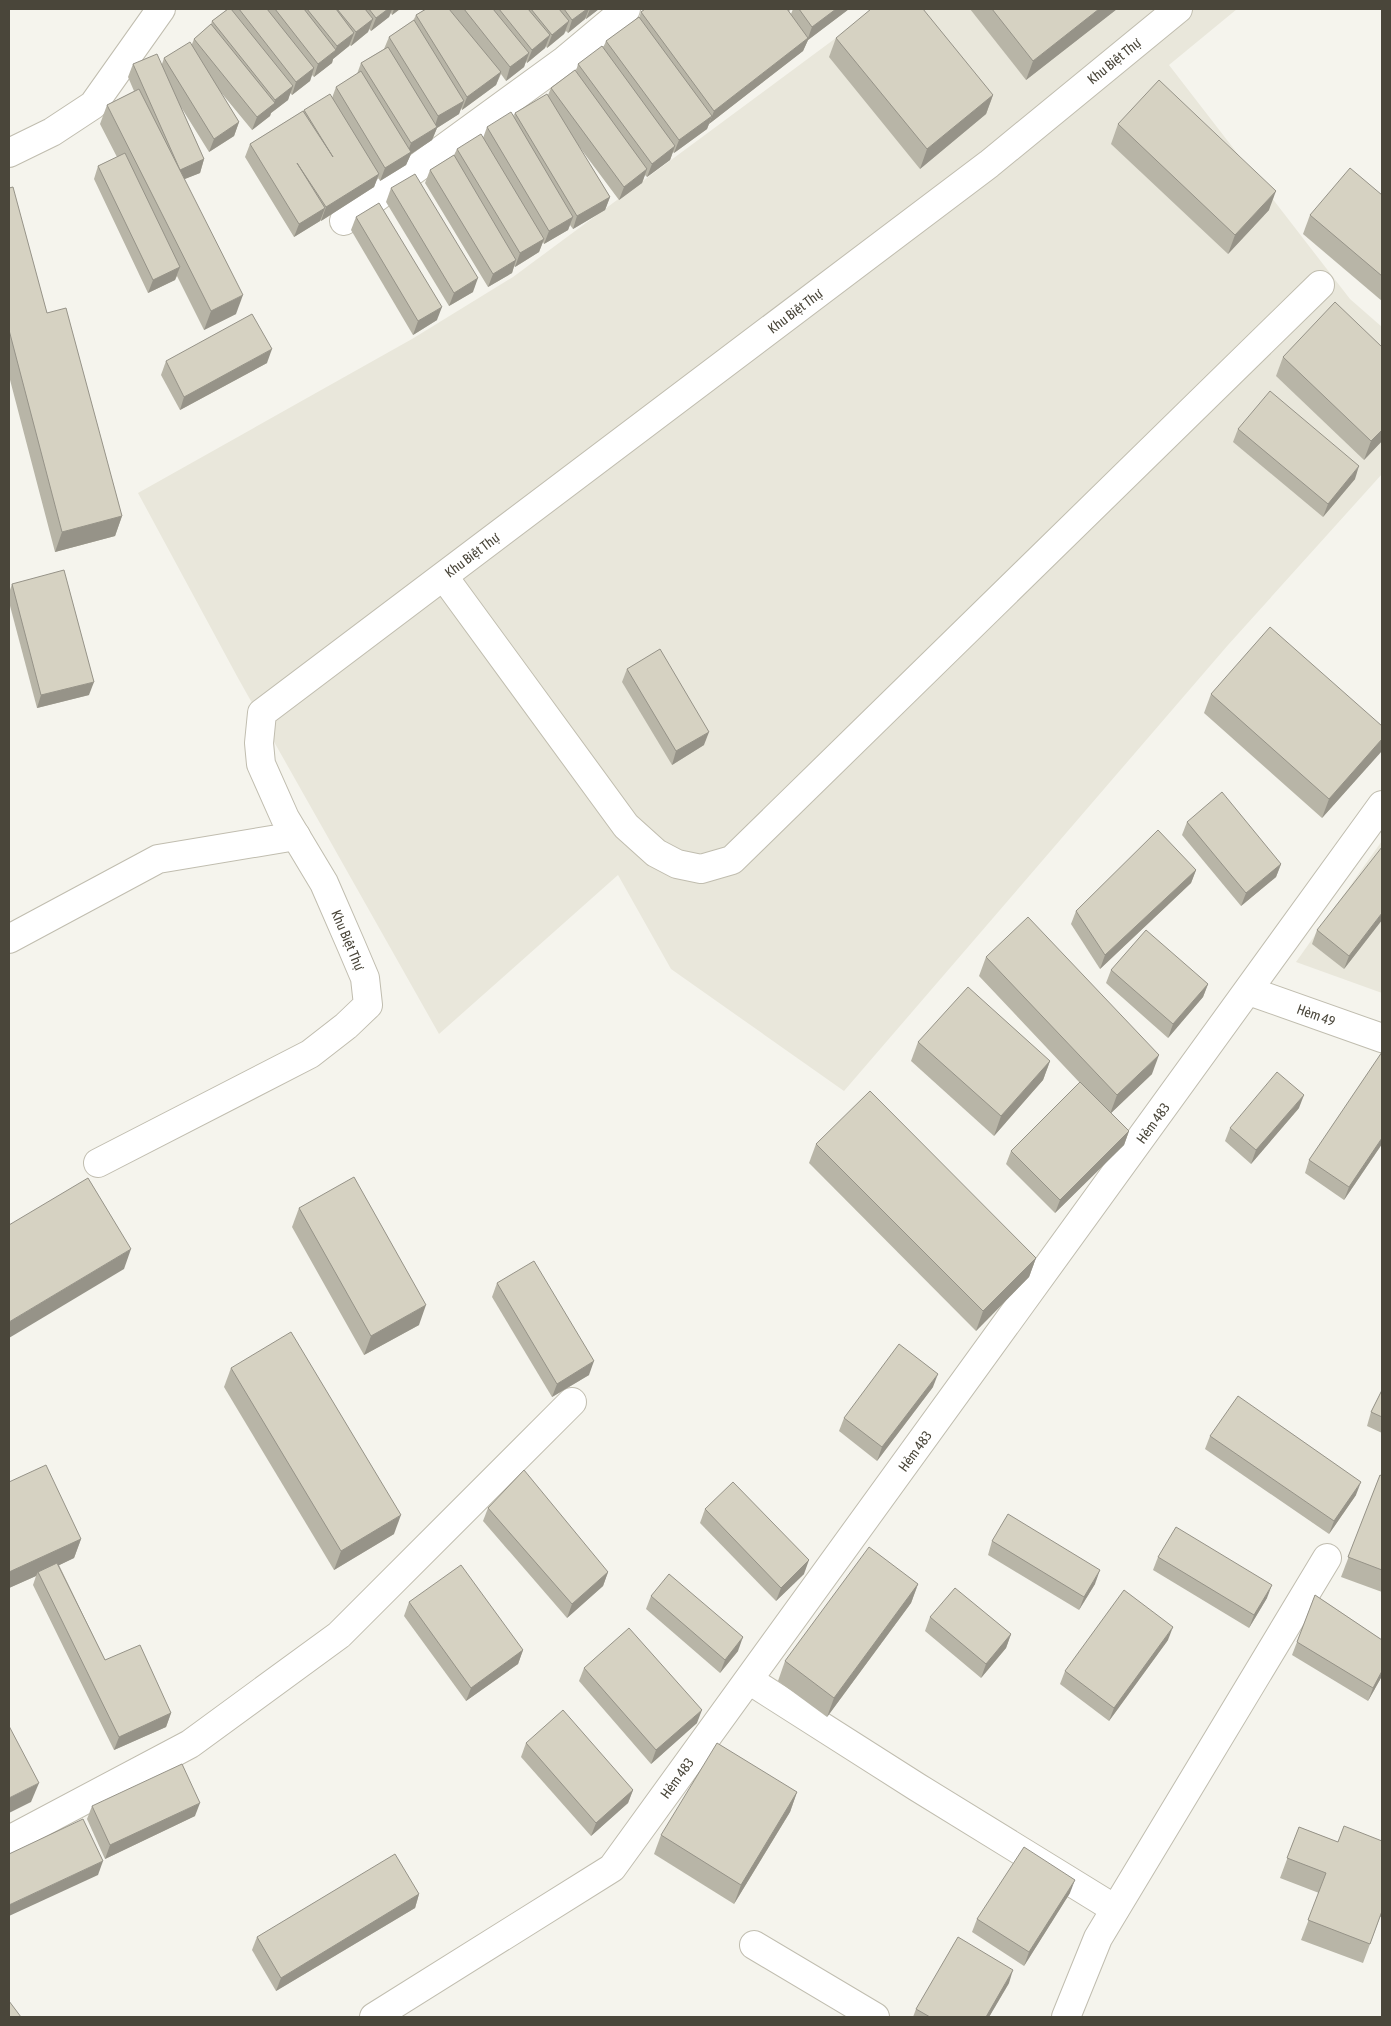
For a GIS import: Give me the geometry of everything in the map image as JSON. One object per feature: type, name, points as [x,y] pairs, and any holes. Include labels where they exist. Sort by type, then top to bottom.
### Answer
[{"type":"street","points":[[9,153],[52,132],[93,105],[161,9]]},
{"type":"street","points":[[344,221],[565,60],[626,9]]},
{"type":"street","name":"Khu Biệt Thự","points":[[98,1163],[310,1054],[346,1026],[368,1005],[364,978],[324,883],[285,818],[261,764],[259,744],[262,713],[989,164],[1178,9]]},
{"type":"street","points":[[444,577],[570,752],[626,826],[656,853],[677,864],[701,870],[732,860],[1320,285]]},
{"type":"street","name":"Hẻm 483","points":[[374,2017],[612,1868],[1382,805]]},
{"type":"street","points":[[9,939],[158,859],[296,836]]},
{"type":"street","name":"Hèm 49","points":[[1249,991],[1382,1038]]},
{"type":"street","points":[[9,1840],[190,1744],[339,1635],[572,1402]]},
{"type":"street","points":[[1066,2017],[1098,1938],[1326,1558]]},
{"type":"street","points":[[749,1680],[917,1787],[1115,1909]]},
{"type":"street","points":[[754,1945],[875,2017]]},
{"type":"shaded area","points":[[875,9],[1237,9],[1169,65],[1350,299],[1382,327],[1382,474],[1228,645],[844,1091],[671,969],[618,875],[439,1034],[238,678],[138,493],[412,339],[513,277]]},
{"type":"shaded area","points":[[1382,841],[1382,993],[1296,962]]},
{"type":"building","points":[[228,9],[231,9],[293,86],[275,100],[212,21]]},
{"type":"building","points":[[239,9],[267,9],[314,68],[296,82]]},
{"type":"building","points":[[275,9],[304,9],[336,50],[318,64]]},
{"type":"building","points":[[307,9],[336,9],[354,33],[337,46]]},
{"type":"building","points":[[337,9],[365,9],[373,19],[356,32]]},
{"type":"building","points":[[369,9],[388,9],[376,18]]},
{"type":"building","points":[[426,9],[449,9],[501,72],[467,97],[416,15]]},
{"type":"building","points":[[464,9],[493,9],[529,53],[510,67]]},
{"type":"building","points":[[499,9],[528,9],[550,35],[532,50]]},
{"type":"building","points":[[531,9],[559,9],[569,21],[552,35]]},
{"type":"building","points":[[564,9],[587,9],[572,20]]},
{"type":"building","points":[[645,9],[787,9],[808,38],[714,111],[641,12]]},
{"type":"building","points":[[799,9],[836,9],[812,27]]},
{"type":"building","points":[[871,9],[923,9],[993,95],[927,149],[836,38]]},
{"type":"building","points":[[992,9],[1099,9],[1033,61]]},
{"type":"building","points":[[639,17],[712,116],[679,140],[606,41]]},
{"type":"building","points":[[414,20],[464,101],[438,116],[389,37]]},
{"type":"building","points":[[211,24],[275,103],[257,117],[194,39]]},
{"type":"building","points":[[190,42],[239,122],[214,139],[164,58]]},
{"type":"building","points":[[602,46],[675,146],[652,164],[578,64]]},
{"type":"building","points":[[388,47],[437,127],[411,143],[361,63]]},
{"type":"building","points":[[157,54],[204,159],[180,170],[133,64]]},
{"type":"building","points":[[575,70],[647,169],[624,187],[551,88]]},
{"type":"building","points":[[361,71],[411,152],[385,168],[336,87]]},
{"type":"building","points":[[1159,80],[1276,191],[1235,235],[1118,124]]},
{"type":"building","points":[[139,89],[243,295],[211,311],[107,105]]},
{"type":"building","points":[[330,94],[379,174],[326,207],[297,163],[325,208],[299,224],[250,144],[303,111],[333,157],[304,110]]},
{"type":"building","points":[[547,94],[610,197],[577,216],[515,113]]},
{"type":"building","points":[[511,112],[573,217],[549,231],[487,127]]},
{"type":"building","points":[[481,134],[544,239],[520,253],[457,149]]},
{"type":"building","points":[[125,153],[180,267],[153,280],[98,166]]},
{"type":"building","points":[[454,155],[516,260],[493,274],[430,170]]},
{"type":"building","points":[[1350,168],[1382,195],[1382,276],[1310,215]]},
{"type":"building","points":[[415,174],[478,278],[454,293],[391,188]]},
{"type":"building","points":[[13,187],[47,313],[66,308],[122,516],[62,532],[9,330],[9,188]]},
{"type":"building","points":[[379,203],[442,307],[418,321],[356,217]]},
{"type":"building","points":[[1335,302],[1382,347],[1382,430],[1371,441],[1283,357]]},
{"type":"building","points":[[252,314],[272,349],[184,397],[166,361]]},
{"type":"building","points":[[1270,391],[1359,466],[1328,504],[1238,429]]},
{"type":"building","points":[[64,570],[94,682],[41,695],[12,584]]},
{"type":"building","points":[[1270,627],[1382,726],[1382,739],[1329,799],[1211,694]]},
{"type":"building","points":[[660,649],[709,732],[676,751],[627,669]]},
{"type":"building","points":[[1222,792],[1281,864],[1246,893],[1187,822]]},
{"type":"building","points":[[1158,830],[1196,870],[1105,955],[1076,911]]},
{"type":"building","points":[[1382,847],[1382,913],[1349,956],[1317,930]]},
{"type":"building","points":[[1028,917],[1159,1055],[1117,1095],[986,957]]},
{"type":"building","points":[[1146,930],[1208,984],[1173,1024],[1111,970]]},
{"type":"building","points":[[968,987],[1050,1061],[1001,1116],[918,1042]]},
{"type":"building","points":[[1382,1052],[1382,1138],[1349,1187],[1309,1160]]},
{"type":"building","points":[[1277,1072],[1304,1095],[1256,1150],[1230,1128]]},
{"type":"building","points":[[1080,1082],[1129,1131],[1060,1200],[1011,1151]]},
{"type":"building","points":[[870,1091],[1036,1258],[983,1311],[816,1144]]},
{"type":"building","points":[[354,1177],[426,1305],[371,1336],[299,1208]]},
{"type":"building","points":[[88,1178],[131,1249],[9,1322],[9,1225]]},
{"type":"building","points":[[534,1261],[594,1361],[557,1384],[497,1283]]},
{"type":"building","points":[[291,1332],[401,1515],[341,1551],[231,1368]]},
{"type":"building","points":[[899,1344],[938,1374],[882,1447],[844,1418]]},
{"type":"building","points":[[1382,1390],[1382,1417],[1371,1412]]},
{"type":"building","points":[[1238,1396],[1361,1482],[1334,1521],[1210,1436]]},
{"type":"building","points":[[46,1465],[81,1539],[9,1572],[9,1482]]},
{"type":"building","points":[[524,1470],[608,1572],[572,1604],[488,1508]]},
{"type":"building","points":[[1380,1475],[1382,1476],[1382,1570],[1348,1557]]},
{"type":"building","points":[[733,1482],[809,1560],[781,1588],[705,1509]]},
{"type":"building","points":[[1008,1514],[1100,1570],[1084,1597],[992,1541]]},
{"type":"building","points":[[1176,1527],[1272,1585],[1254,1615],[1158,1557]]},
{"type":"building","points":[[869,1547],[918,1584],[834,1698],[785,1661]]},
{"type":"building","points":[[57,1563],[105,1660],[140,1645],[171,1713],[119,1737],[38,1572]]},
{"type":"building","points":[[461,1565],[523,1650],[471,1688],[409,1602]]},
{"type":"building","points":[[669,1574],[743,1637],[725,1660],[651,1596]]},
{"type":"building","points":[[955,1588],[1011,1634],[986,1664],[930,1617]]},
{"type":"building","points":[[1124,1590],[1173,1627],[1114,1708],[1065,1671]]},
{"type":"building","points":[[1315,1595],[1382,1640],[1382,1671],[1373,1688],[1297,1642]]},
{"type":"building","points":[[629,1628],[702,1710],[656,1750],[584,1668]]},
{"type":"building","points":[[563,1710],[633,1790],[596,1823],[526,1743]]},
{"type":"building","points":[[9,1726],[39,1783],[9,1798]]},
{"type":"building","points":[[717,1743],[797,1792],[741,1885],[661,1835]]},
{"type":"building","points":[[182,1764],[200,1803],[110,1845],[92,1806]]},
{"type":"building","points":[[83,1819],[103,1861],[9,1905],[9,1854]]},
{"type":"building","points":[[1344,1826],[1382,1841],[1382,1911],[1370,1944],[1308,1920],[1326,1873],[1287,1858],[1299,1827],[1338,1842]]},
{"type":"building","points":[[1024,1847],[1075,1880],[1029,1952],[977,1919]]},
{"type":"building","points":[[395,1854],[419,1894],[281,1978],[257,1937]]},
{"type":"building","points":[[958,1937],[1013,1970],[986,2017],[930,2017],[916,2009]]},
{"type":"building","points":[[9,2001],[21,2017],[9,2017]]}]
